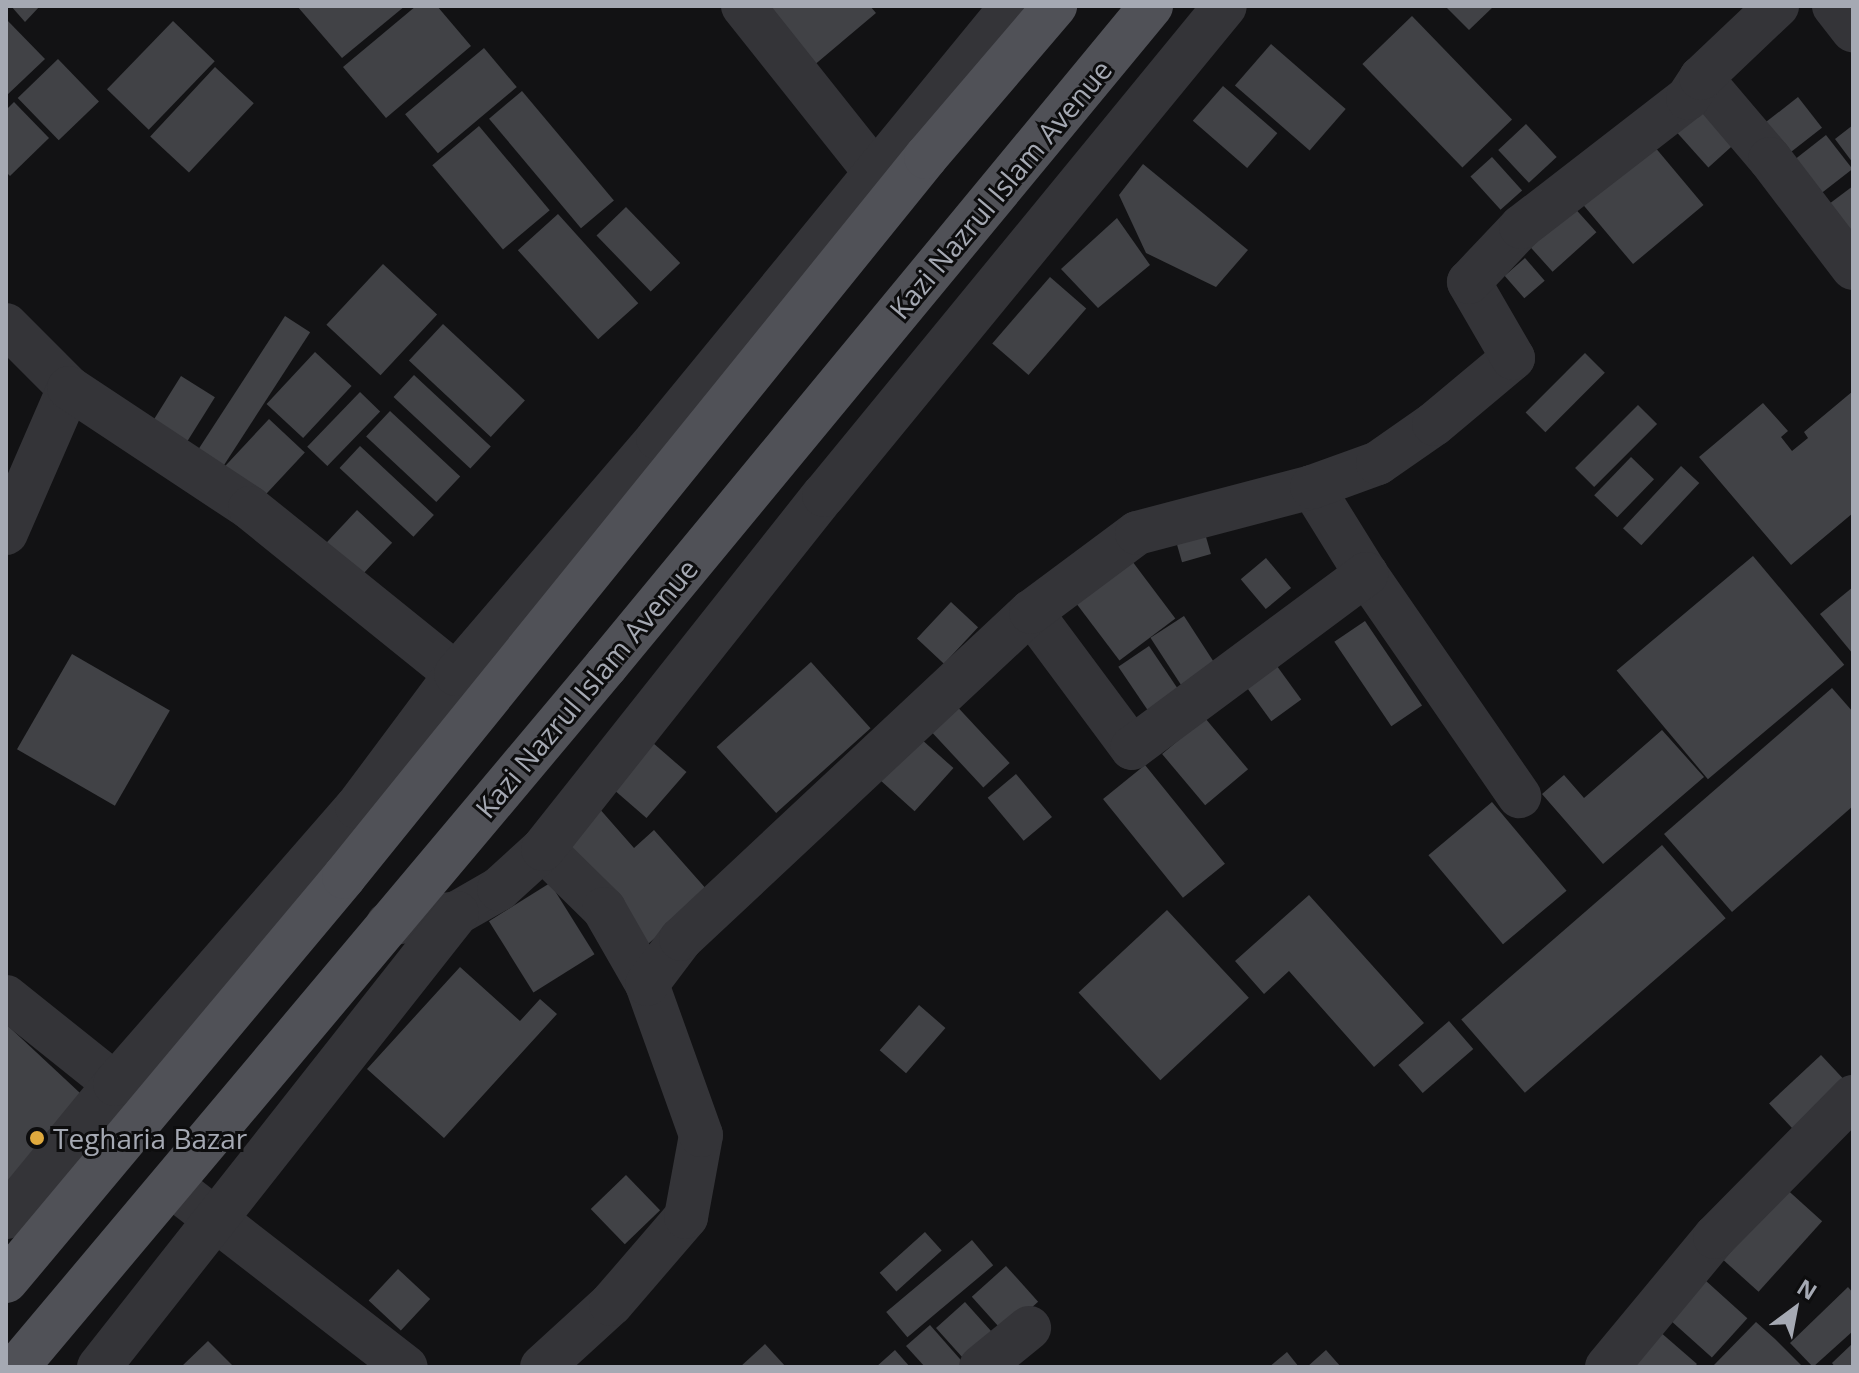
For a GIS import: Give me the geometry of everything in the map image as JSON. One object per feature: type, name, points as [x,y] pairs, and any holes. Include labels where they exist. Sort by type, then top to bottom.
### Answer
[{"type":"main road","points":[[6,1281],[344,877],[901,189],[1055,6]]},
{"type":"main road","name":"Kazi Nazrul Islam Avenue","points":[[17,1367],[606,666],[1151,6]]},
{"type":"street","points":[[743,6],[875,172]]},
{"type":"street","points":[[6,1217],[115,1084],[357,807],[456,674],[658,438],[1012,6]]},
{"type":"street","points":[[388,924],[457,913],[499,889],[543,849],[824,495],[1225,6]]},
{"type":"street","points":[[647,984],[681,939],[1031,612],[1137,533],[1312,487],[1378,463],[1434,424],[1513,358],[1469,282],[1521,227],[1688,98],[1701,78],[1777,6]]},
{"type":"street","points":[[1834,6],[1853,30]]},
{"type":"street","points":[[1701,78],[1770,159],[1853,268]]},
{"type":"street","points":[[6,325],[69,388],[250,508],[456,674]]},
{"type":"street","points":[[6,533],[69,388]]},
{"type":"street","points":[[1312,487],[1366,574],[1519,796]]},
{"type":"street","points":[[1031,612],[1132,748],[1366,574]]},
{"type":"street","points":[[542,1367],[611,1304],[686,1217],[701,1135],[647,984],[604,909],[543,849]]},
{"type":"street","points":[[99,1367],[218,1220],[457,913]]},
{"type":"street","points":[[6,997],[115,1084]]},
{"type":"street","points":[[1607,1367],[1715,1237],[1853,1097]]},
{"type":"street","points":[[171,1185],[406,1367]]},
{"type":"street","points":[[981,1367],[1029,1328]]},
{"type":"building","points":[[11,6],[40,6],[25,22]]},
{"type":"building","points":[[297,6],[405,6],[342,58]]},
{"type":"building","points":[[416,6],[437,6],[471,46],[386,118],[343,67]]},
{"type":"building","points":[[765,6],[870,6],[876,13],[806,72]]},
{"type":"building","points":[[1445,6],[1494,6],[1469,30]]},
{"type":"building","points":[[1412,16],[1512,120],[1462,168],[1362,64]]},
{"type":"building","points":[[6,19],[45,59],[6,96]]},
{"type":"building","points":[[173,21],[215,61],[149,130],[107,89]]},
{"type":"building","points":[[1271,44],[1346,109],[1310,150],[1235,86]]},
{"type":"building","points":[[484,48],[517,87],[438,153],[405,114]]},
{"type":"building","points":[[58,59],[99,101],[59,140],[18,98]]},
{"type":"building","points":[[215,67],[254,103],[189,173],[150,136]]},
{"type":"building","points":[[1223,86],[1277,133],[1247,168],[1193,121]]},
{"type":"building","points":[[522,91],[614,201],[581,228],[489,119]]},
{"type":"building","points":[[1701,92],[1742,137],[1708,167],[1668,122]]},
{"type":"building","points":[[1798,97],[1822,128],[1784,157],[1760,127]]},
{"type":"building","points":[[14,102],[49,138],[10,176],[6,172],[6,110]]},
{"type":"building","points":[[1526,124],[1557,157],[1529,183],[1498,150]]},
{"type":"building","points":[[1853,125],[1853,163],[1835,139]]},
{"type":"building","points":[[479,126],[550,210],[503,249],[432,165]]},
{"type":"building","points":[[1826,135],[1852,169],[1812,200],[1786,166]]},
{"type":"building","points":[[1654,146],[1703,205],[1633,264],[1584,205]]},
{"type":"building","points":[[1492,157],[1522,190],[1501,210],[1470,176]]},
{"type":"building","points":[[1143,164],[1248,250],[1216,287],[1146,253],[1119,195]]},
{"type":"building","points":[[1853,186],[1853,252],[1821,210]]},
{"type":"building","points":[[1571,204],[1596,232],[1553,272],[1527,243]]},
{"type":"building","points":[[626,207],[680,263],[651,292],[597,235]]},
{"type":"building","points":[[558,214],[638,303],[598,339],[518,250]]},
{"type":"building","points":[[1117,218],[1150,265],[1098,308],[1061,269]]},
{"type":"building","points":[[1525,258],[1545,281],[1524,298],[1505,276]]},
{"type":"building","points":[[383,264],[437,314],[381,375],[326,325]]},
{"type":"building","points":[[1050,277],[1086,308],[1028,375],[992,343]]},
{"type":"building","points":[[285,316],[310,332],[221,470],[196,454]]},
{"type":"building","points":[[443,324],[525,400],[491,437],[409,361]]},
{"type":"building","points":[[315,352],[352,386],[303,438],[267,404]]},
{"type":"building","points":[[1585,353],[1605,373],[1545,432],[1526,412]]},
{"type":"building","points":[[414,375],[491,447],[470,469],[394,397]]},
{"type":"building","points":[[181,376],[215,397],[186,444],[152,423]]},
{"type":"building","points":[[1853,391],[1853,513],[1791,565],[1699,457],[1763,403],[1788,431],[1781,437],[1792,451],[1808,438],[1804,432]]},
{"type":"building","points":[[360,392],[380,411],[327,466],[307,447]]},
{"type":"building","points":[[1638,405],[1657,424],[1594,487],[1575,468]]},
{"type":"building","points":[[390,411],[460,476],[436,502],[366,437]]},
{"type":"building","points":[[269,419],[305,452],[258,502],[223,469]]},
{"type":"building","points":[[360,446],[434,515],[413,537],[340,468]]},
{"type":"building","points":[[1631,457],[1654,479],[1617,517],[1594,495]]},
{"type":"building","points":[[1681,466],[1699,483],[1641,545],[1623,528]]},
{"type":"building","points":[[357,510],[392,543],[357,580],[322,547]]},
{"type":"building","points":[[1204,530],[1211,554],[1182,562],[1175,538]]},
{"type":"building","points":[[1126,553],[1175,618],[1119,661],[1070,595]]},
{"type":"building","points":[[1753,556],[1844,665],[1708,779],[1617,670]]},
{"type":"building","points":[[1266,558],[1291,588],[1266,609],[1241,579]]},
{"type":"building","points":[[1853,587],[1853,654],[1820,614]]},
{"type":"building","points":[[951,602],[978,627],[944,664],[917,639]]},
{"type":"building","points":[[1184,616],[1217,667],[1184,689],[1150,638]]},
{"type":"building","points":[[1365,621],[1422,706],[1391,726],[1334,642]]},
{"type":"building","points":[[1149,646],[1182,695],[1151,716],[1118,667]]},
{"type":"building","points":[[1266,651],[1301,700],[1271,721],[1236,673]]},
{"type":"building","points":[[72,654],[170,710],[115,806],[17,749]]},
{"type":"building","points":[[811,662],[871,728],[776,813],[717,747]]},
{"type":"building","points":[[1832,688],[1853,712],[1853,806],[1732,912],[1664,834]]},
{"type":"building","points":[[951,700],[1010,763],[983,787],[925,725]]},
{"type":"building","points":[[1205,718],[1248,769],[1205,805],[1162,754]]},
{"type":"building","points":[[1662,730],[1704,777],[1603,864],[1542,794],[1564,775],[1584,798]]},
{"type":"building","points":[[645,736],[687,772],[646,818],[605,782]]},
{"type":"building","points":[[920,738],[953,768],[915,811],[881,781]]},
{"type":"building","points":[[1145,765],[1225,864],[1183,898],[1103,799]]},
{"type":"building","points":[[1016,774],[1052,817],[1024,841],[988,798]]},
{"type":"building","points":[[1492,802],[1567,891],[1503,944],[1428,855]]},
{"type":"building","points":[[598,807],[634,848],[654,830],[708,891],[648,944],[558,843]]},
{"type":"building","points":[[1662,845],[1726,918],[1525,1093],[1461,1020]]},
{"type":"building","points":[[550,883],[595,954],[533,992],[489,921]]},
{"type":"building","points":[[1309,895],[1424,1023],[1374,1067],[1289,971],[1264,994],[1235,961]]},
{"type":"building","points":[[1167,910],[1249,998],[1160,1080],[1079,993]]},
{"type":"building","points":[[460,967],[520,1021],[540,999],[557,1014],[444,1138],[367,1069]]},
{"type":"building","points":[[919,1005],[945,1028],[906,1073],[880,1050]]},
{"type":"building","points":[[1449,1021],[1473,1049],[1423,1093],[1398,1065]]},
{"type":"building","name":"Tegharia Bazar","points":[[6,1024],[95,1107],[6,1208]]},
{"type":"building","points":[[1821,1055],[1845,1081],[1793,1129],[1769,1103]]},
{"type":"building","points":[[626,1175],[660,1210],[625,1244],[591,1209]]},
{"type":"building","points":[[1782,1185],[1822,1221],[1759,1292],[1718,1256]]},
{"type":"building","points":[[925,1232],[942,1251],[896,1291],[880,1273]]},
{"type":"building","points":[[972,1240],[993,1265],[907,1337],[886,1312]]},
{"type":"building","points":[[1006,1266],[1038,1302],[1004,1332],[972,1297]]},
{"type":"building","points":[[398,1269],[430,1299],[401,1330],[369,1300]]},
{"type":"building","points":[[1705,1280],[1747,1318],[1712,1358],[1670,1319]]},
{"type":"building","points":[[1848,1287],[1853,1293],[1853,1331],[1813,1367],[1790,1343]]},
{"type":"building","points":[[965,1302],[996,1337],[967,1363],[936,1328]]},
{"type":"building","points":[[1756,1322],[1775,1339],[1803,1367],[1713,1366]]},
{"type":"building","points":[[930,1325],[967,1367],[925,1367],[906,1346]]},
{"type":"building","points":[[1659,1331],[1697,1364],[1694,1367],[1632,1367]]},
{"type":"building","points":[[208,1341],[234,1367],[181,1367]]},
{"type":"building","points":[[1853,1343],[1853,1367],[1835,1367],[1832,1363]]},
{"type":"building","points":[[765,1344],[786,1367],[740,1367]]},
{"type":"building","points":[[895,1350],[910,1367],[876,1367]]},
{"type":"building","points":[[1326,1350],[1341,1367],[1307,1367]]},
{"type":"building","points":[[1287,1352],[1299,1367],[1269,1367]]},
{"type":"place","name":"Tegharia Bazar","points":[[37,1138]]}]
